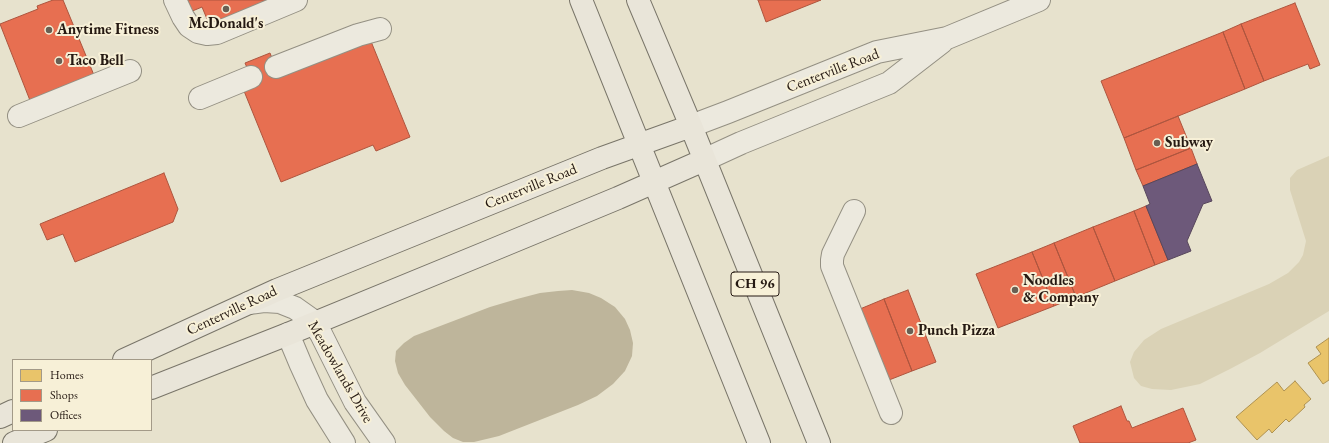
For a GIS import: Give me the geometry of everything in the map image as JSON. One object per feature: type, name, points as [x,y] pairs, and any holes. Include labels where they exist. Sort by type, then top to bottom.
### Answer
[{"type":"main road","points":[[581,0],[759,443]]},
{"type":"main road","name":"CH 96","points":[[638,0],[691,126],[819,443]]},
{"type":"main road","name":"Centerville Road","points":[[126,359],[244,304],[352,259],[602,158],[691,126]]},
{"type":"main road","name":"Centerville Road","points":[[152,388],[314,324],[704,160]]},
{"type":"main road","points":[[0,417],[12,411]]},
{"type":"main road","points":[[14,443],[44,431]]},
{"type":"street","points":[[159,0],[164,7],[189,26],[202,33],[212,34],[296,0]]},
{"type":"street","points":[[175,0],[189,26]]},
{"type":"street","name":"Centerville Road","points":[[691,126],[877,52],[947,38],[1040,0]]},
{"type":"street","points":[[276,67],[358,35],[380,29]]},
{"type":"street","name":"Centerville Road","points":[[704,160],[741,143],[889,82],[947,38]]},
{"type":"street","points":[[18,116],[130,71]]},
{"type":"street","points":[[200,98],[251,77]]},
{"type":"street","points":[[854,211],[833,254],[833,269],[891,413]]},
{"type":"street","name":"Meadowlands Drive","points":[[244,304],[264,300],[274,301],[285,303],[306,314],[314,324],[355,402],[384,443]]},
{"type":"street","name":"Meadowlands Drive","points":[[288,334],[317,400],[344,443]]},
{"type":"shaded area","points":[[1329,156],[1329,311],[1260,353],[1200,384],[1171,390],[1152,389],[1141,386],[1134,378],[1130,362],[1134,352],[1144,340],[1161,329],[1269,284],[1288,273],[1299,262],[1303,255],[1306,241],[1290,190],[1290,178],[1297,170]]},
{"type":"shaded area","points":[[572,290],[589,293],[601,298],[615,307],[625,319],[630,330],[633,343],[632,356],[625,371],[613,384],[597,396],[499,436],[474,442],[463,442],[453,438],[430,417],[405,385],[398,373],[395,361],[396,351],[414,336],[490,307],[517,299],[540,293]]},
{"type":"building: Homes","points":[[1329,338],[1329,380],[1323,384],[1308,363],[1321,354],[1316,347]]},
{"type":"building: Homes","points":[[1295,381],[1311,399],[1289,422],[1286,419],[1272,433],[1269,429],[1257,440],[1236,417],[1277,382],[1284,391]]},
{"type":"building: Shops","points":[[53,0],[63,0],[96,80],[31,103],[0,24],[38,9],[37,6]]},
{"type":"building: Shops","name":"McDonald's","points":[[186,0],[272,0],[214,24],[211,17],[207,19],[202,7],[190,12]]},
{"type":"building: Shops","points":[[758,0],[821,0],[766,22]]},
{"type":"building: Shops","points":[[1295,3],[1320,65],[1310,69],[1308,64],[1264,81],[1241,24]]},
{"type":"building: Shops","points":[[1241,24],[1264,81],[1245,89],[1223,32]]},
{"type":"building: Shops","points":[[1223,32],[1245,89],[1124,138],[1101,81]]},
{"type":"building: Shops","points":[[370,39],[410,137],[376,151],[373,145],[281,182],[244,91],[255,86],[245,63],[270,53],[279,76]]},
{"type":"building: Shops","name":"Subway","points":[[1178,116],[1191,148],[1136,170],[1124,138]]},
{"type":"building: Shops","points":[[1191,148],[1197,164],[1143,186],[1136,170]]},
{"type":"building: Shops","points":[[164,173],[178,209],[173,222],[75,262],[63,234],[47,240],[40,224]]},
{"type":"building: Shops","points":[[1146,206],[1168,260],[1155,265],[1134,211]]},
{"type":"building: Shops","points":[[1134,211],[1155,265],[1115,281],[1093,227]]},
{"type":"building: Shops","points":[[1093,227],[1115,281],[1076,297],[1054,243]]},
{"type":"building: Shops","points":[[1054,243],[1076,297],[1054,306],[1032,252]]},
{"type":"building: Shops","name":"Noodles & Company","points":[[1032,252],[1054,306],[998,328],[976,274]]},
{"type":"building: Shops","name":"Punch Pizza","points":[[908,290],[936,362],[912,371],[884,299]]},
{"type":"building: Shops","points":[[884,299],[912,371],[889,380],[860,309]]},
{"type":"building: Shops","points":[[1121,406],[1127,421],[1129,421],[1132,428],[1183,408],[1196,440],[1188,443],[1080,443],[1073,426]]},
{"type":"building: Offices","points":[[1197,164],[1212,201],[1203,204],[1187,241],[1191,251],[1168,260],[1146,206],[1150,204],[1143,186]]},
{"type":"place","name":"McDonald's","points":[[226,9]]},
{"type":"place","name":"Anytime Fitness","points":[[49,30]]},
{"type":"place","name":"Taco Bell","points":[[59,61]]},
{"type":"place","name":"Subway","points":[[1157,143]]},
{"type":"place","name":"Noodles & Company","points":[[1015,290]]},
{"type":"place","name":"Punch Pizza","points":[[910,331]]}]
